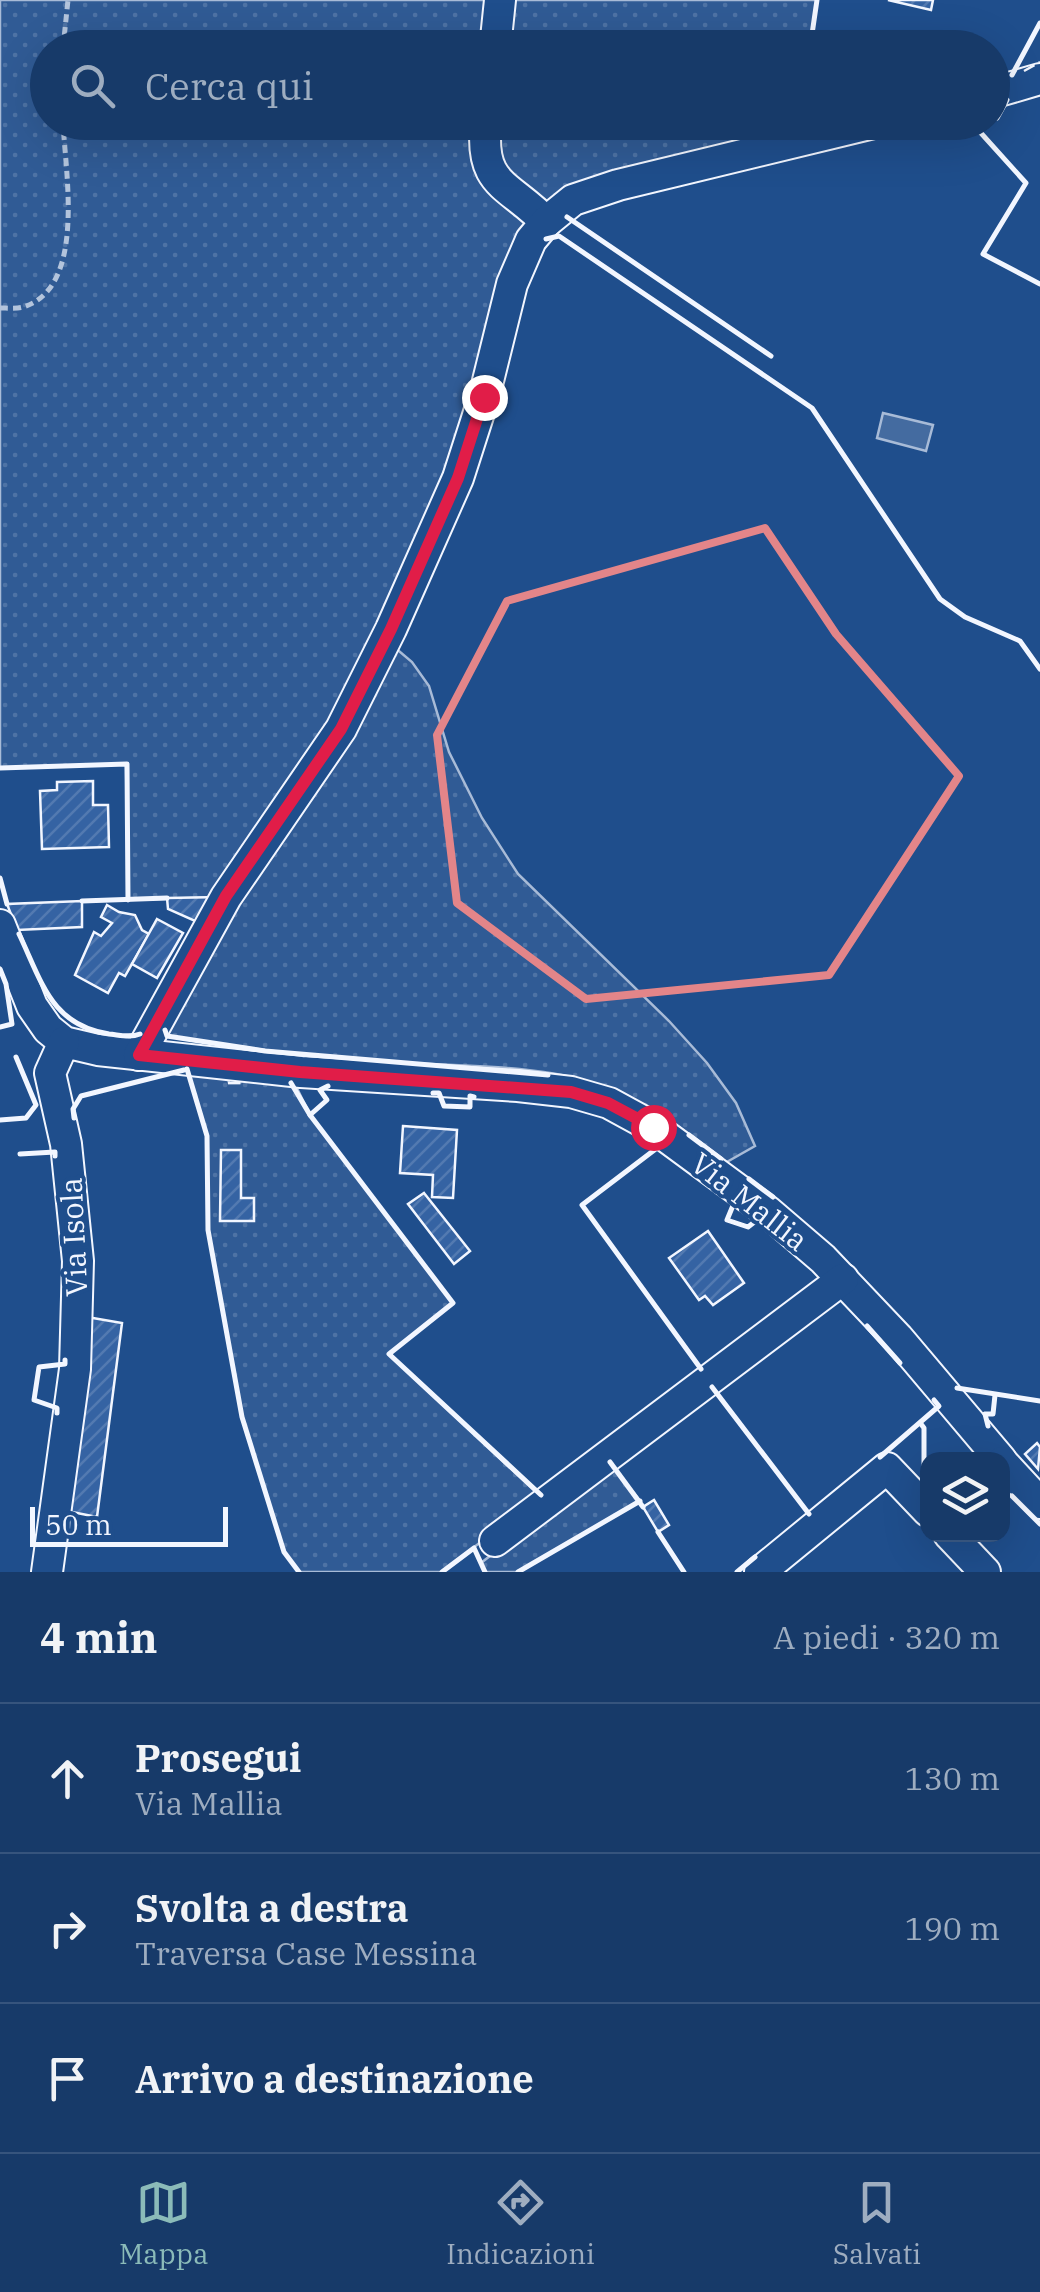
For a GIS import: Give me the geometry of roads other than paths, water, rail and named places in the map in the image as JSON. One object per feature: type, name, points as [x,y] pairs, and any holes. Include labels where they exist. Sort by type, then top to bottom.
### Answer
[{"type":"street","points":[[497,30],[500,0]]},
{"type":"street","points":[[1010,88],[1040,80]]},
{"type":"street","points":[[484,140],[487,168],[546,222]]},
{"type":"street","points":[[139,1055],[226,896],[341,729],[391,629],[458,478],[484,397],[512,284],[531,240],[572,200],[804,140]]},
{"type":"street","points":[[0,925],[32,1006],[48,1029],[64,1042]]},
{"type":"street","name":"Via Mallia","points":[[64,1042],[139,1055],[300,1072],[518,1086],[571,1092],[608,1103],[653,1127],[767,1211],[843,1278],[994,1452]]},
{"type":"street","name":"Via Isola","points":[[47,1572],[75,1370],[78,1261],[66,1144],[50,1074],[64,1042]]},
{"type":"street","points":[[495,1542],[843,1278]]},
{"type":"street","points":[[760,1572],[887,1468],[920,1503]]},
{"type":"street","name":"Via Mallia","points":[[1010,1470],[1040,1503]]},
{"type":"street","points":[[957,1542],[984,1572]]}]
